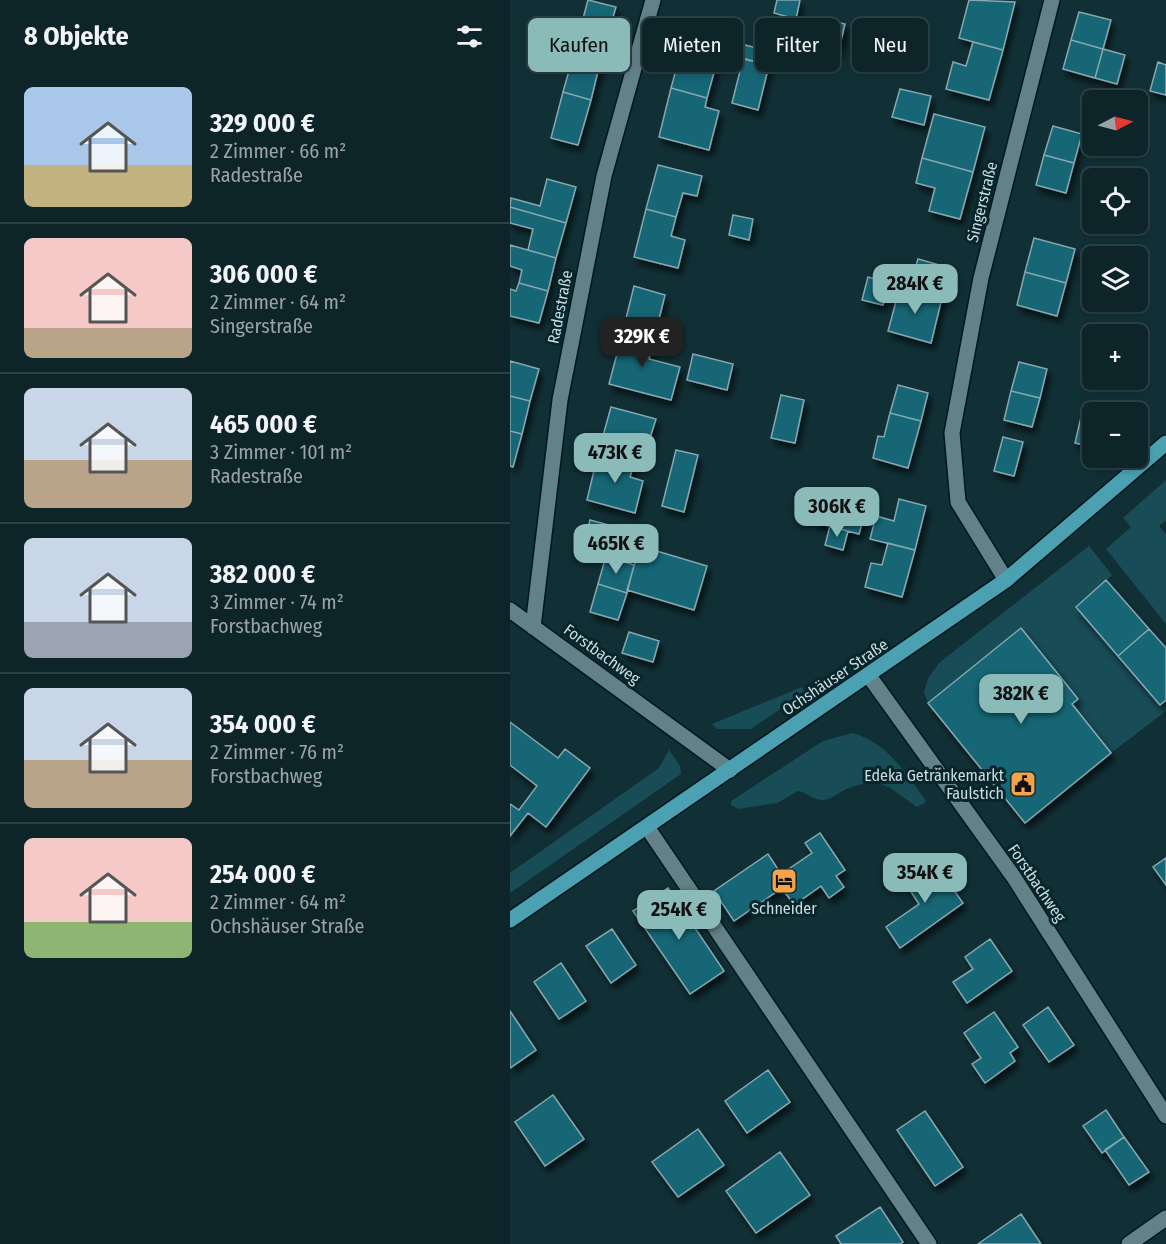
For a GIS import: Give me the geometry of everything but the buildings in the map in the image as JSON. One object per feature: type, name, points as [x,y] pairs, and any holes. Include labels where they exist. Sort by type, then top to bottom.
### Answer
[{"type":"main road","name":"Ochshäuser Straße","points":[[510,920],[1006,580],[1166,443]]},
{"type":"street","name":"Radestraße","points":[[533,627],[560,400],[604,176],[653,0]]},
{"type":"street","name":"Singerstraße","points":[[1006,580],[958,502],[952,433],[981,278],[1052,0]]},
{"type":"street","name":"Forstbachweg","points":[[510,610],[730,770]]},
{"type":"street","name":"Forstbachweg","points":[[869,676],[1013,876],[1166,1116]]},
{"type":"street","points":[[647,827],[929,1244]]},
{"type":"street","points":[[1129,1244],[1166,1218]]},
{"type":"shaded area","points":[[1166,480],[1166,520],[1159,526],[1166,534],[1166,624],[1106,549],[1131,527],[1123,518]]},
{"type":"shaded area","points":[[1089,546],[1112,575],[1076,607],[1160,704],[1166,700],[1166,711],[1111,753],[1072,704],[1078,699],[1021,628],[928,703],[924,693],[928,678],[940,662]]},
{"type":"shaded area","points":[[802,687],[805,692],[751,729],[717,729],[712,724]]},
{"type":"shaded area","points":[[853,733],[876,744],[894,759],[926,802],[917,807],[886,786],[870,783],[849,788],[824,800],[798,791],[777,803],[738,809],[731,805],[731,801],[823,741]]},
{"type":"shaded area","points":[[669,750],[680,766],[681,774],[510,893],[510,873],[659,768]]},
{"type":"place","name":"Edeka Getränkemarkt Faulstich","points":[[1023,784]]},
{"type":"place","name":"Schneider","points":[[784,881]]}]
